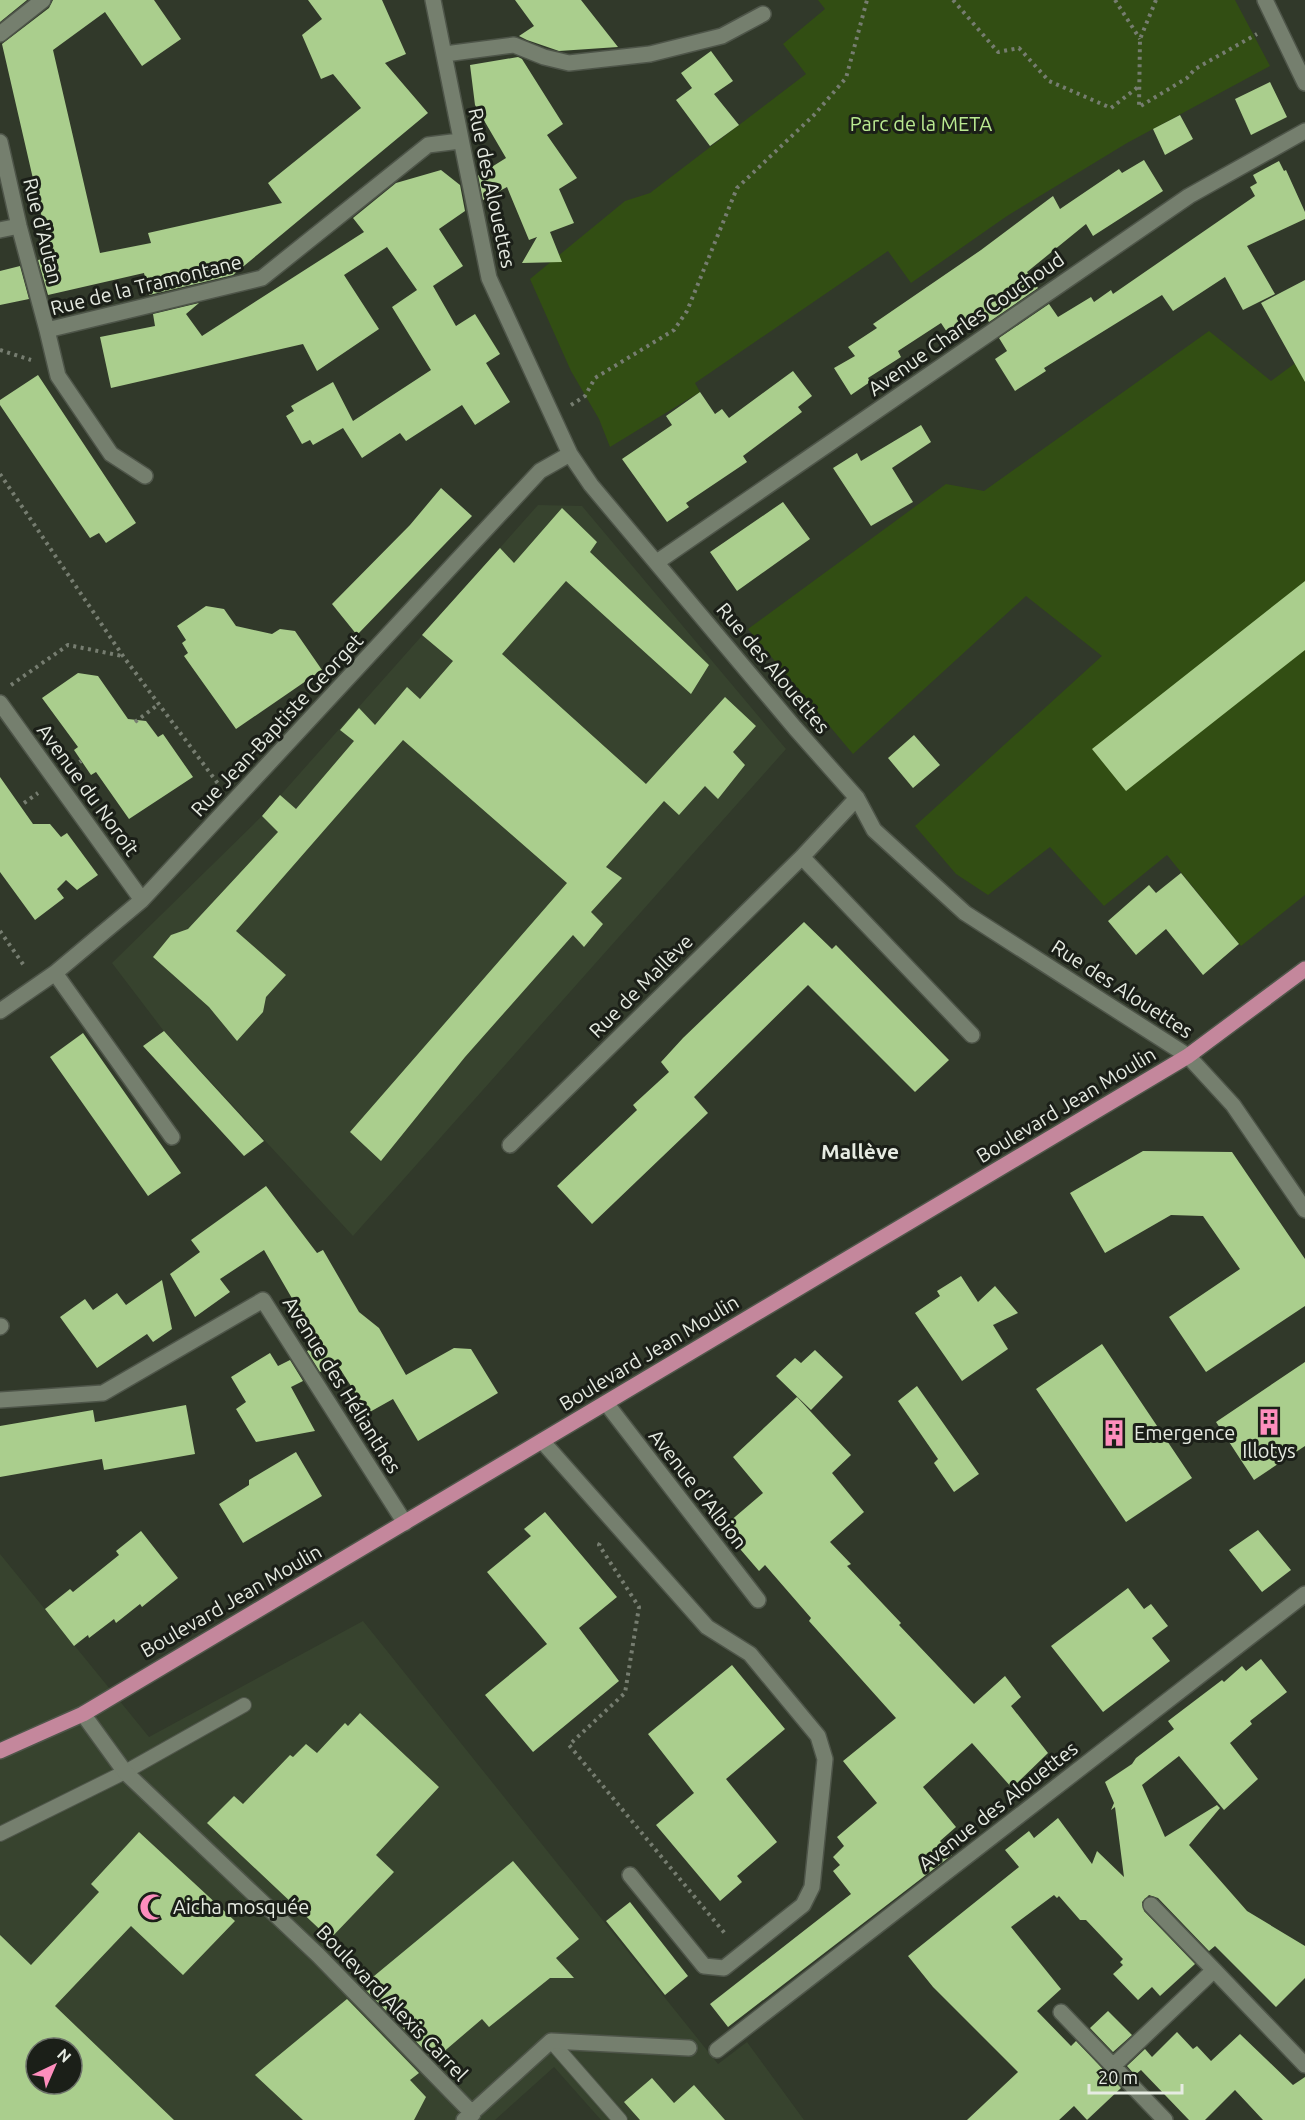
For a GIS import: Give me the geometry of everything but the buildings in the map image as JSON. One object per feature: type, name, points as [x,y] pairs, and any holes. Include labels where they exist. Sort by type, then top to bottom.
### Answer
[{"type":"main road","name":"Boulevard Jean Moulin","points":[[0,1751],[83,1714],[1188,1056],[1305,969]]},
{"type":"street","points":[[0,34],[42,0]]},
{"type":"street","name":"Rue des Alouettes","points":[[433,0],[489,278],[570,454],[591,485],[795,728],[857,798],[874,830],[964,913],[1188,1056],[1233,1105],[1305,1210]]},
{"type":"street","points":[[1265,0],[1305,83]]},
{"type":"street","points":[[445,54],[514,45],[544,57],[569,63],[650,54],[722,36],[763,14]]},
{"type":"street","name":"Avenue Charles Couchoud","points":[[657,562],[1189,196],[1305,131]]},
{"type":"street","name":"Rue de la Tramontane","points":[[145,476],[111,454],[58,376],[47,330],[262,278],[428,145],[460,141]]},
{"type":"street","name":"Rue d'Autan","points":[[0,142],[19,226],[47,330]]},
{"type":"street","points":[[0,230],[19,226]]},
{"type":"street","name":"Rue Jean-Baptiste Georget","points":[[0,1011],[55,973],[142,900],[540,471],[570,454]]},
{"type":"street","name":"Avenue du Noroît","points":[[0,704],[142,900]]},
{"type":"street","name":"Rue de Mallève","points":[[510,1145],[802,857],[857,798]]},
{"type":"street","points":[[802,857],[972,1035]]},
{"type":"street","points":[[55,973],[171,1137]]},
{"type":"street","name":"Avenue des Hélianthes","points":[[0,1400],[104,1393],[263,1300],[405,1523]]},
{"type":"street","name":"Avenue d'Albion","points":[[606,1403],[758,1600]]},
{"type":"street","points":[[542,1442],[706,1627],[750,1654],[818,1736],[825,1759],[812,1887],[803,1905],[724,1968],[704,1966],[630,1875]]},
{"type":"street","name":"Avenue des Alouettes","points":[[717,2050],[1305,1594]]},
{"type":"street","name":"Boulevard Alexis Carrel","points":[[83,1714],[124,1772],[318,1955],[468,2117]]},
{"type":"street","points":[[1151,1905],[1305,2065]]},
{"type":"street","points":[[1113,2066],[1214,1970]]},
{"type":"street","points":[[1060,2012],[1166,2120]]},
{"type":"street","points":[[468,2117],[551,2042],[689,2048]]},
{"type":"lane","points":[[0,1834],[124,1772],[244,1705]]},
{"type":"lane","points":[[551,2042],[620,2120]]},
{"type":"path","points":[[553,416],[585,396],[595,378],[674,330],[687,311],[738,188],[814,115],[846,78],[867,0]]},
{"type":"path","points":[[953,0],[998,52],[1019,48],[1049,81],[1111,108],[1139,87]]},
{"type":"path","points":[[1115,0],[1140,39]]},
{"type":"path","points":[[1156,0],[1140,39],[1138,107],[1187,78],[1195,69],[1276,24]]},
{"type":"path","points":[[0,474],[123,656],[233,804]]},
{"type":"path","points":[[10,686],[68,645],[123,656]]},
{"type":"path","points":[[135,722],[159,704]]},
{"type":"path","points":[[76,766],[81,761]]},
{"type":"path","points":[[0,931],[37,985]]},
{"type":"path","points":[[612,1521],[599,1545],[639,1607],[625,1693],[569,1745],[741,1954]]},
{"type":"shaded area","points":[[538,505],[582,506],[786,749],[353,1236],[163,1030],[112,963],[262,816]]},
{"type":"shaded area","points":[[0,1554],[149,1737],[363,1621],[718,2064],[747,2042],[804,2120],[601,2120],[554,2067],[495,2120],[0,2120]]},
{"type":"green space","name":"Parc de la META","points":[[818,0],[1235,0],[1270,66],[1127,143],[1007,216],[911,283],[888,251],[695,383],[700,392],[610,447],[599,419],[571,371],[530,279],[625,201],[650,193],[806,74],[783,44],[825,9]]},
{"type":"green space","points":[[1209,331],[1271,381],[1305,356],[1305,895],[1241,946],[1167,855],[1104,906],[1050,847],[988,895],[956,874],[915,826],[1102,656],[1026,596],[853,754],[748,629],[946,484],[984,491]]},
{"type":"place","name":"Illotys","points":[[1269,1422]]},
{"type":"place","name":"Emergence","points":[[1114,1433]]},
{"type":"place","name":"Aicha mosquée","points":[[153,1907]]},
{"type":"district","name":"Mallève","points":[[860,1152]]}]
